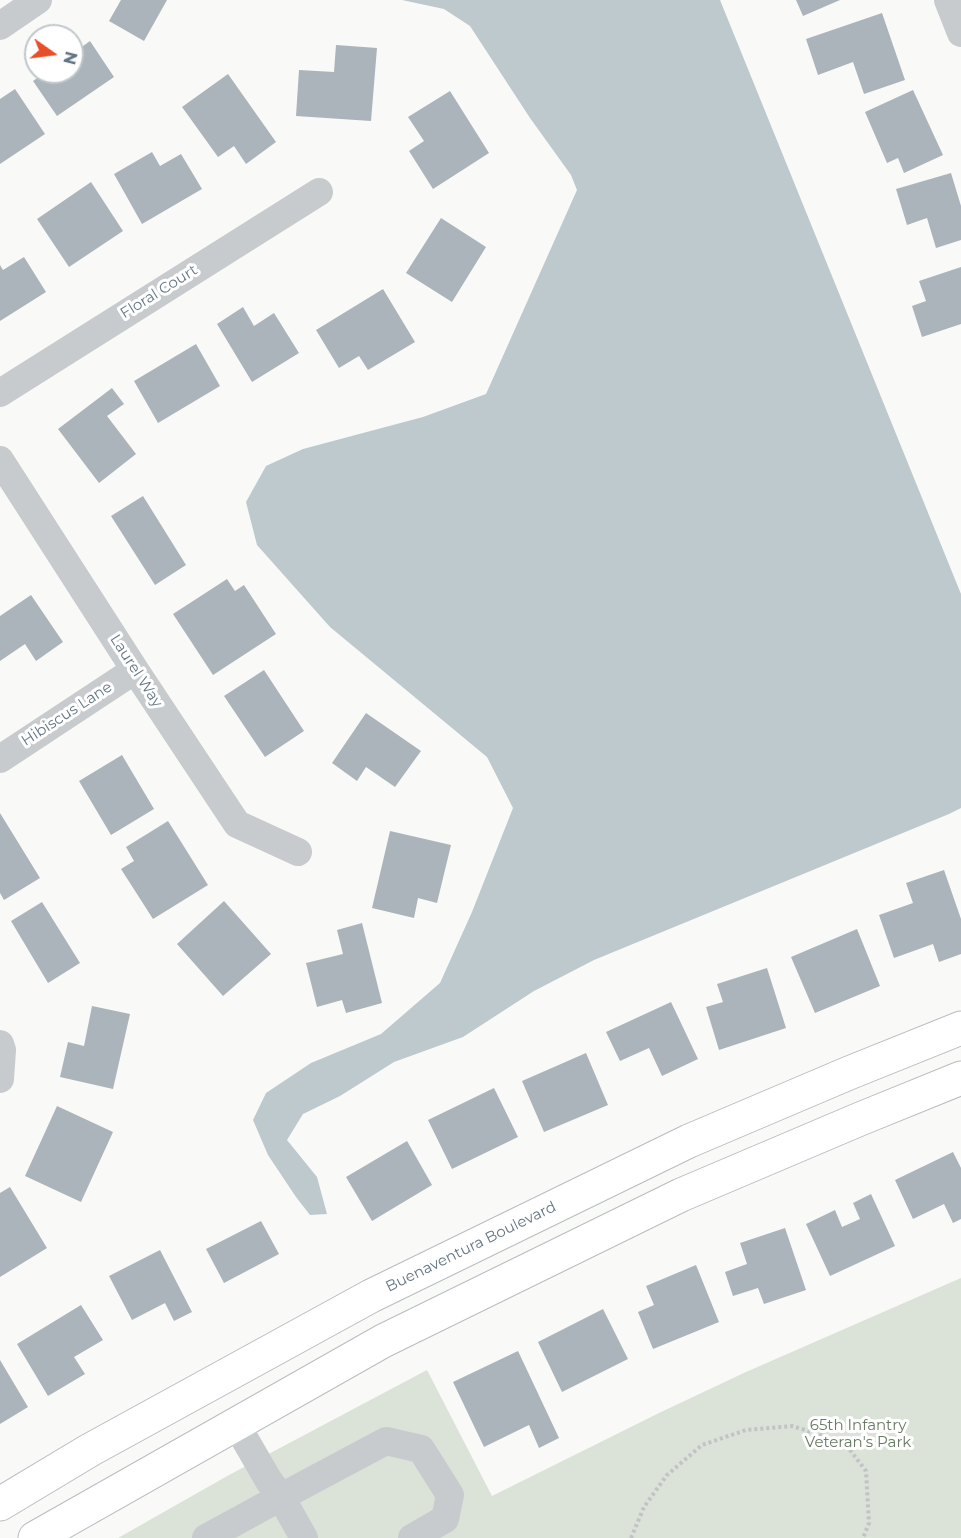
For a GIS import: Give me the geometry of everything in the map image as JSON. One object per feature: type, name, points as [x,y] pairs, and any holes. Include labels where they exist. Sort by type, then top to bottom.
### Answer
[{"type":"main road","name":"Buenaventura Boulevard","points":[[0,1504],[90,1450],[371,1296],[689,1142],[961,1028]]},
{"type":"main road","points":[[35,1538],[383,1341],[681,1195],[961,1078]]},
{"type":"street","points":[[0,26],[38,0]]},
{"type":"street","points":[[948,0],[961,33]]},
{"type":"street","name":"Floral Court","points":[[0,393],[319,192]]},
{"type":"street","name":"Laurel Way","points":[[0,459],[237,824],[298,852]]},
{"type":"street","name":"Hibiscus Lane","points":[[0,759],[135,670]]},
{"type":"street","points":[[0,1044],[2,1050],[0,1079]]},
{"type":"street","points":[[236,1424],[304,1538]]},
{"type":"street","points":[[206,1538],[386,1441],[421,1449],[450,1495],[445,1519],[412,1538]]},
{"type":"path","points":[[632,1538],[644,1507],[667,1475],[702,1445],[746,1430],[792,1426],[844,1442],[866,1471],[869,1523],[862,1538]]},
{"type":"green space","name":"65th Infantry Veteran's Park","points":[[961,1278],[961,1538],[118,1538],[229,1475],[427,1370],[492,1496],[746,1372]]},
{"type":"shaded area","points":[[402,0],[720,0],[961,594],[961,808],[594,960],[534,991],[463,1037],[394,1062],[340,1096],[303,1114],[287,1140],[317,1177],[327,1214],[310,1215],[268,1155],[253,1120],[266,1093],[311,1063],[381,1034],[440,983],[472,912],[513,808],[487,757],[330,627],[257,545],[246,502],[266,466],[303,449],[423,417],[486,394],[577,190],[571,175],[530,118],[470,26],[444,9]]},
{"type":"building","points":[[121,0],[167,0],[144,41],[109,21]]},
{"type":"building","points":[[796,0],[840,0],[803,16]]},
{"type":"building","points":[[882,13],[905,80],[864,94],[853,62],[818,75],[806,39]]},
{"type":"building","points":[[90,41],[114,77],[57,116],[35,84],[84,84],[84,45]]},
{"type":"building","points":[[336,45],[377,48],[371,121],[296,116],[299,70],[334,72]]},
{"type":"building","points":[[228,74],[276,142],[246,164],[234,146],[218,157],[182,107]]},
{"type":"building","points":[[15,89],[45,134],[0,164],[0,99]]},
{"type":"building","points":[[913,90],[943,155],[904,173],[898,158],[887,163],[865,112]]},
{"type":"building","points":[[450,91],[489,153],[433,189],[409,151],[424,141],[408,117]]},
{"type":"building","points":[[152,152],[160,166],[181,154],[202,189],[142,224],[114,174]]},
{"type":"building","points":[[951,173],[961,206],[961,240],[936,248],[927,218],[907,225],[896,189]]},
{"type":"building","points":[[91,182],[123,231],[69,267],[37,219]]},
{"type":"building","points":[[441,218],[486,247],[452,302],[406,273]]},
{"type":"building","points":[[24,257],[46,292],[0,321],[0,265],[3,270]]},
{"type":"building","points":[[961,267],[961,324],[922,337],[912,306],[926,301],[919,281]]},
{"type":"building","points":[[383,289],[415,342],[368,370],[359,356],[339,368],[316,330]]},
{"type":"building","points":[[243,307],[254,326],[274,313],[299,353],[252,382],[217,324]]},
{"type":"building","points":[[196,344],[220,386],[158,423],[134,381]]},
{"type":"building","points":[[112,388],[124,404],[107,416],[136,454],[99,483],[58,429]]},
{"type":"building","points":[[143,496],[186,565],[155,585],[111,516]]},
{"type":"building","points":[[227,579],[235,591],[244,585],[276,634],[213,675],[173,614]]},
{"type":"building","points":[[31,595],[63,642],[36,661],[25,644],[0,661],[0,616]]},
{"type":"building","points":[[264,670],[304,731],[265,757],[224,696]]},
{"type":"building","points":[[366,713],[421,751],[395,787],[366,767],[357,781],[332,763]]},
{"type":"building","points":[[122,755],[154,809],[111,835],[79,781]]},
{"type":"building","points":[[0,813],[40,878],[4,900],[0,893]]},
{"type":"building","points":[[168,821],[208,885],[153,919],[121,869],[134,861],[126,847]]},
{"type":"building","points":[[390,831],[451,845],[437,903],[418,898],[414,918],[372,908]]},
{"type":"building","points":[[944,870],[961,919],[961,954],[939,962],[933,944],[894,958],[879,915],[913,903],[906,883]]},
{"type":"building","points":[[224,901],[271,954],[223,996],[177,944]]},
{"type":"building","points":[[42,902],[80,963],[48,983],[11,921]]},
{"type":"building","points":[[362,923],[382,1003],[346,1013],[342,1000],[317,1007],[306,963],[343,954],[337,930]]},
{"type":"building","points":[[857,929],[880,986],[815,1013],[791,957]]},
{"type":"building","points":[[767,968],[786,1028],[719,1050],[706,1007],[723,1002],[717,984]]},
{"type":"building","points":[[671,1002],[698,1059],[662,1076],[649,1048],[620,1061],[606,1032]]},
{"type":"building","points":[[92,1006],[130,1014],[113,1089],[60,1077],[68,1042],[84,1046]]},
{"type":"building","points":[[586,1053],[608,1105],[544,1132],[522,1081]]},
{"type":"building","points":[[494,1088],[518,1137],[452,1169],[428,1120]]},
{"type":"building","points":[[57,1106],[113,1132],[81,1202],[25,1176]]},
{"type":"building","points":[[407,1141],[432,1185],[372,1221],[346,1177]]},
{"type":"building","points":[[953,1152],[961,1168],[961,1219],[953,1223],[944,1204],[913,1219],[895,1180]]},
{"type":"building","points":[[10,1187],[47,1248],[0,1277],[0,1193]]},
{"type":"building","points":[[871,1194],[895,1246],[830,1276],[806,1224],[835,1210],[842,1227],[860,1219],[853,1203]]},
{"type":"building","points":[[261,1221],[279,1254],[224,1283],[206,1249]]},
{"type":"building","points":[[785,1228],[806,1290],[764,1304],[758,1288],[733,1296],[725,1272],[747,1264],[740,1243]]},
{"type":"building","points":[[160,1250],[192,1312],[174,1321],[165,1303],[132,1320],[109,1276]]},
{"type":"building","points":[[696,1265],[719,1322],[653,1349],[638,1312],[654,1305],[646,1286]]},
{"type":"building","points":[[81,1305],[103,1340],[74,1357],[85,1374],[48,1396],[17,1344]]},
{"type":"building","points":[[603,1309],[628,1359],[562,1392],[538,1342]]},
{"type":"building","points":[[518,1351],[559,1438],[539,1448],[529,1425],[484,1447],[453,1382]]},
{"type":"building","points":[[0,1360],[28,1407],[0,1424]]}]
